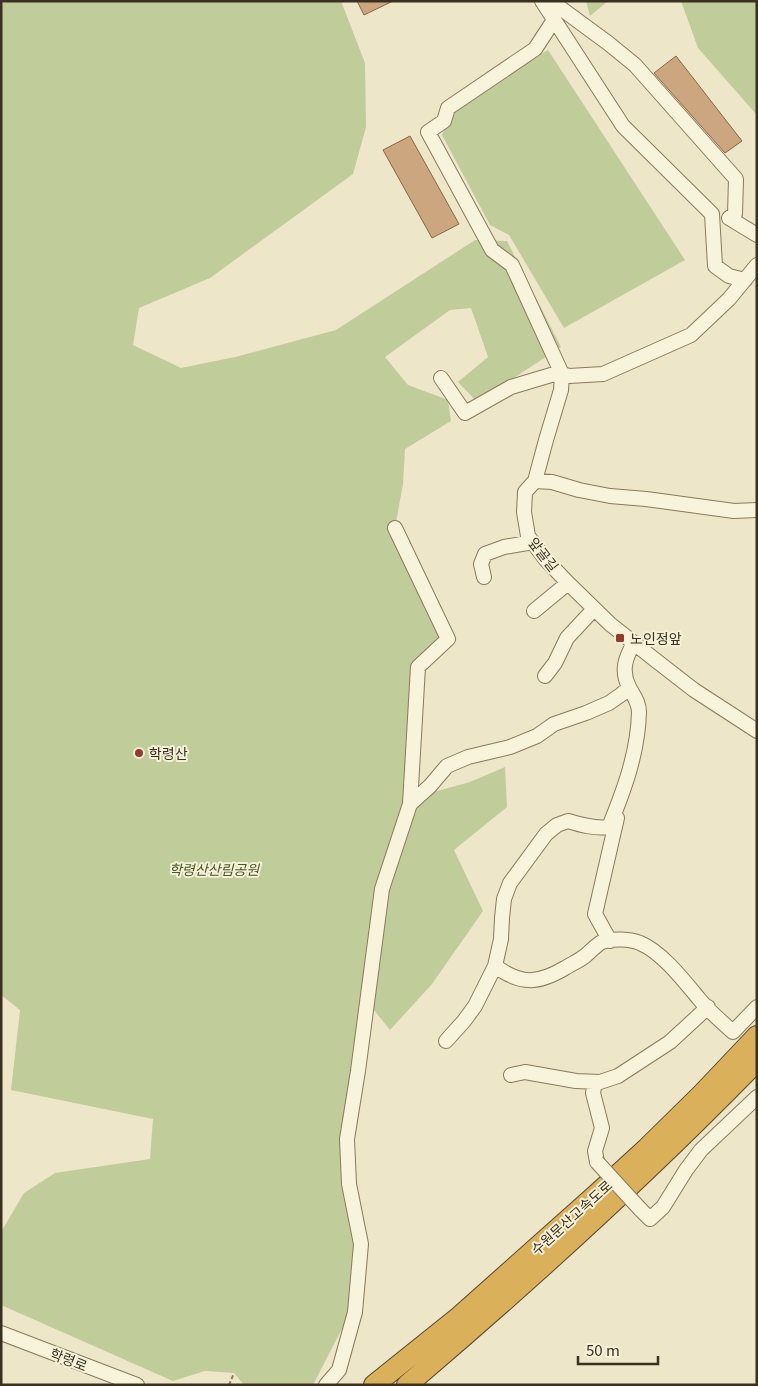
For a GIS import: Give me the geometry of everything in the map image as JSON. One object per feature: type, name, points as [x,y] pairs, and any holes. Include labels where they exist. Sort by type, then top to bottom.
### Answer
[{"type":"highway","name":"수원문산고속도로","points":[[374,1385],[460,1316],[647,1148],[702,1094],[753,1049]]},
{"type":"highway","name":"수원문산고속도로","points":[[407,1385],[476,1326],[702,1117],[753,1049]]},
{"type":"street","points":[[542,1],[623,126],[712,214],[715,266],[729,276],[745,280]]},
{"type":"street","points":[[551,1],[635,65],[736,179],[735,214],[712,224]]},
{"type":"street","points":[[554,20],[535,49],[448,108],[444,121],[428,132],[492,250],[512,265],[562,374],[561,390],[535,480],[552,482],[610,496],[734,511],[757,510]]},
{"type":"street","points":[[729,218],[757,235]]},
{"type":"street","points":[[441,378],[464,413],[511,388],[551,375],[603,374],[691,335],[729,299],[757,265]]},
{"type":"street","name":"앞골길","points":[[535,480],[524,492],[524,512],[528,536],[546,560],[594,609],[634,644],[694,690],[757,731]]},
{"type":"street","points":[[326,1385],[339,1370],[355,1312],[361,1244],[349,1184],[347,1139],[382,889],[410,804],[418,667],[448,640],[395,528]]},
{"type":"street","points":[[484,577],[481,564],[485,554],[504,547],[532,542]]},
{"type":"street","points":[[534,611],[568,583]]},
{"type":"street","points":[[545,676],[555,663],[567,638],[594,609]]},
{"type":"street","points":[[446,1041],[475,1006],[495,966],[501,938],[504,899],[510,883],[546,834],[557,825],[568,821],[580,825],[608,827],[629,774],[639,716],[636,698],[629,687],[624,672],[628,654],[634,644]]},
{"type":"street","points":[[410,804],[430,786],[447,766],[462,759],[510,747],[537,736],[554,724],[610,703],[629,687]]},
{"type":"street","points":[[610,940],[596,914],[622,795]]},
{"type":"street","points":[[495,966],[524,980],[536,981],[554,975],[584,957],[602,942],[620,939],[638,942],[651,948],[688,984],[708,1008],[734,1032],[757,1007]]},
{"type":"street","points":[[511,1075],[525,1072],[576,1081],[594,1082],[618,1076],[670,1042],[708,1008]]},
{"type":"street","points":[[594,1082],[593,1093],[602,1128],[595,1151],[597,1162],[650,1219],[663,1207],[701,1150],[757,1097]]},
{"type":"street","name":"학령로","points":[[1,1333],[137,1385]]},
{"type":"path","points":[[229,1385],[234,1373]]},
{"type":"green space","name":"학령산산림공원","points":[[8,1],[341,1],[365,63],[366,127],[353,174],[210,278],[139,308],[133,345],[181,368],[235,357],[336,330],[475,240],[507,241],[561,347],[477,402],[458,382],[488,357],[471,308],[450,310],[385,357],[408,385],[448,400],[451,421],[405,449],[403,484],[395,528],[448,640],[418,667],[415,797],[470,782],[505,767],[507,807],[454,850],[483,911],[432,984],[390,1030],[373,1009],[344,1158],[361,1244],[349,1315],[313,1385],[244,1385],[234,1373],[205,1371],[173,1381],[1,1305],[1,1232],[24,1193],[55,1173],[150,1159],[153,1119],[11,1090],[20,1010],[1,995],[1,4]]},
{"type":"green space","points":[[586,1],[608,1],[590,16]]},
{"type":"green space","points":[[681,1],[757,1],[756,114],[698,48]]},
{"type":"green space","points":[[548,50],[685,260],[564,328],[509,235],[490,225],[442,135],[454,109]]},
{"type":"building","points":[[357,1],[393,1],[364,15]]},
{"type":"building","points":[[676,56],[742,141],[725,153],[654,73]]},
{"type":"building","points":[[410,136],[459,224],[432,238],[383,150]]},
{"type":"place","name":"노인정앞","points":[[620,638]]},
{"type":"place","name":"학령산","points":[[139,753]]}]
